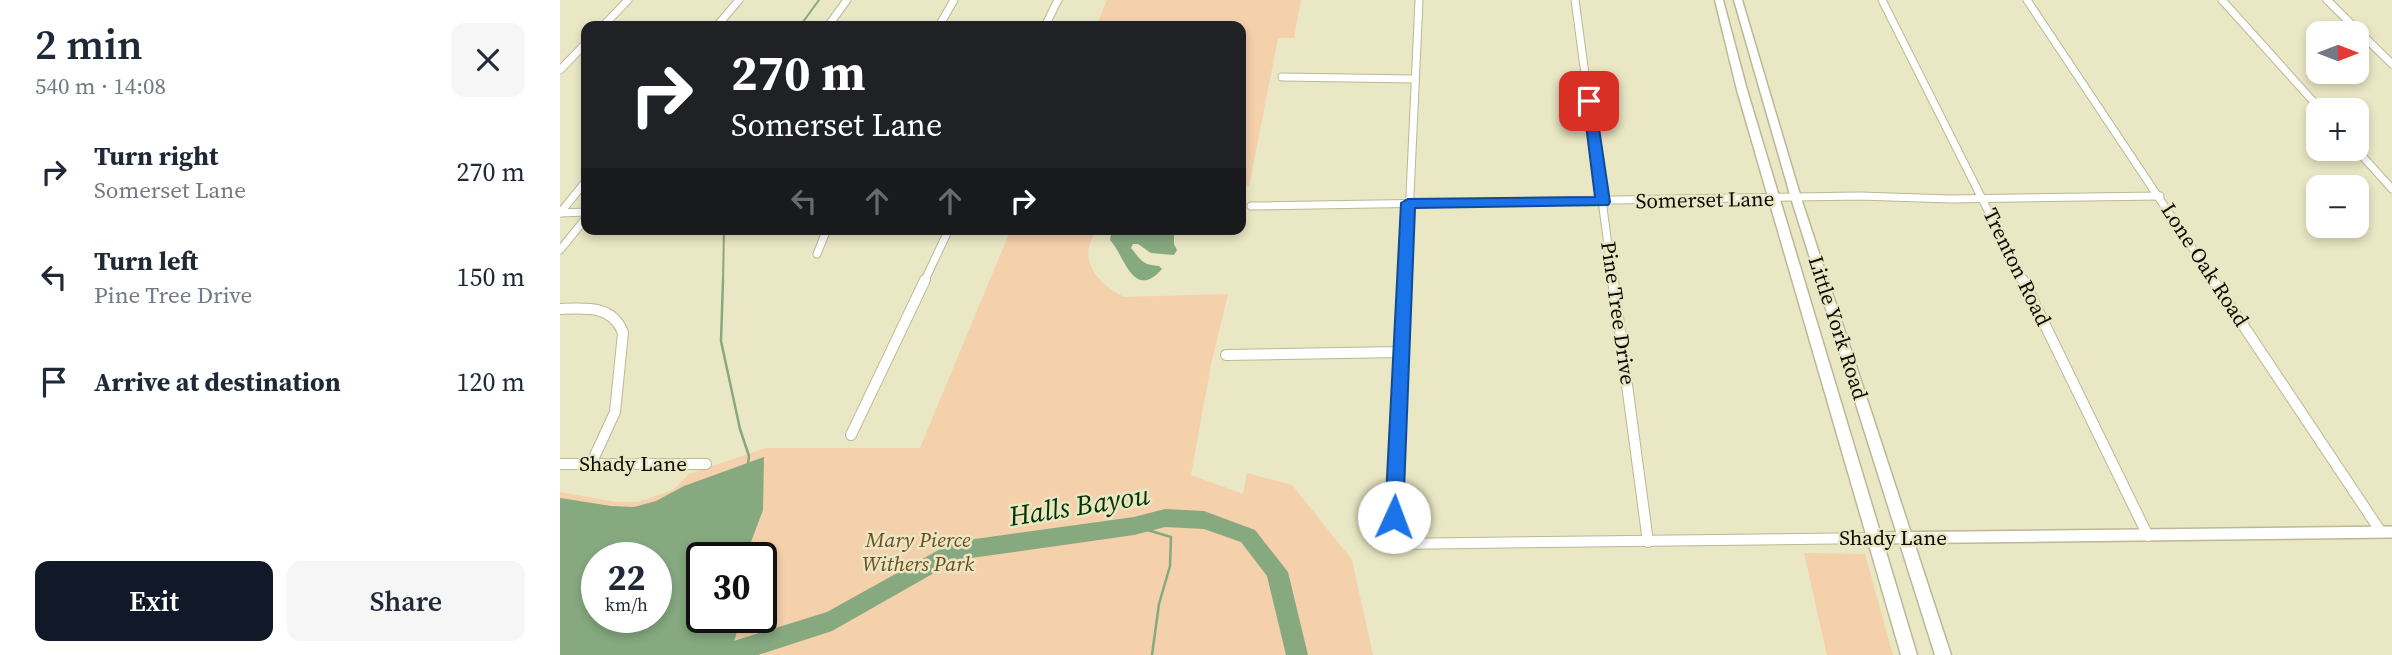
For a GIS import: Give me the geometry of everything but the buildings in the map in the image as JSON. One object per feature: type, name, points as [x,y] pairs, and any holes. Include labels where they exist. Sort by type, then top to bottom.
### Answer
[{"type":"main road","name":"Little York Road","points":[[1719,0],[1774,198],[1909,655]]},
{"type":"main road","name":"Little York Road","points":[[1738,0],[1796,198],[1943,655]]},
{"type":"street","points":[[608,21],[628,0]]},
{"type":"street","points":[[721,21],[739,0]]},
{"type":"street","points":[[832,21],[847,0]]},
{"type":"street","points":[[942,21],[954,0]]},
{"type":"street","points":[[1048,21],[1058,0]]},
{"type":"street","points":[[1226,355],[1400,352],[1419,0]]},
{"type":"street","name":"Pine Tree Drive","points":[[1575,0],[1648,542]]},
{"type":"street","name":"Trenton Road","points":[[1882,0],[2148,536]]},
{"type":"street","name":"Lone Oak Road","points":[[2028,0],[2387,532]]},
{"type":"street","points":[[2222,0],[2310,98]]},
{"type":"street","points":[[2327,0],[2392,64]]},
{"type":"street","points":[[560,70],[581,48]]},
{"type":"street","points":[[1282,77],[1415,79]]},
{"type":"street","points":[[2367,161],[2392,189]]},
{"type":"street","points":[[560,213],[581,187]]},
{"type":"street","name":"Somerset Lane","points":[[1251,206],[1875,196],[1983,199],[2160,196]]},
{"type":"street","points":[[560,213],[581,212]]},
{"type":"street","points":[[560,250],[581,224]]},
{"type":"street","points":[[817,254],[825,235]]},
{"type":"street","points":[[851,435],[946,235]]},
{"type":"street","points":[[560,309],[606,311],[621,323],[623,333],[615,412],[591,464]]},
{"type":"street","name":"Shady Lane","points":[[1400,352],[1393,544],[2387,532]]},
{"type":"street","name":"Shady Lane","points":[[560,464],[706,464]]},
{"type":"green space","points":[[1107,0],[1301,0],[1294,38],[1278,38],[1249,186],[1246,186],[1246,21],[1098,21]]},
{"type":"green space","name":"Mary Pierce Withers Park","points":[[1009,235],[1094,235],[1088,249],[1092,268],[1097,277],[1124,297],[1228,294],[1211,364],[1191,475],[1243,494],[1247,473],[1292,485],[1352,560],[1373,655],[560,655],[560,492],[615,502],[638,502],[673,490],[689,474],[766,448],[920,448]]},
{"type":"green space","points":[[1804,553],[1865,554],[1893,655],[1827,655]]},
{"type":"shaded area","points":[[1111,235],[1174,235],[1177,250],[1174,255],[1151,253],[1138,244],[1133,244],[1131,248],[1142,261],[1162,269],[1152,278],[1144,280],[1136,278],[1130,272],[1110,240]]},
{"type":"shaded area","points":[[764,457],[763,510],[751,542],[686,542],[686,633],[737,633],[730,655],[560,655],[560,498],[634,507],[656,501],[684,486]]},
{"type":"waterway","points":[[804,21],[819,0]]},
{"type":"waterway","points":[[723,282],[724,235]]},
{"type":"waterway","points":[[723,280],[721,341],[740,429],[749,456],[748,464]]},
{"type":"waterway","name":"Halls Bayou","points":[[724,655],[832,621],[953,551],[1134,526],[1165,518],[1204,520],[1248,536],[1277,572],[1297,655]]},
{"type":"waterway","points":[[1134,526],[1171,537],[1170,566],[1159,604],[1152,655]]},
{"type":"route","points":[[1394,517],[1408,203],[1603,202],[1589,101]]}]
